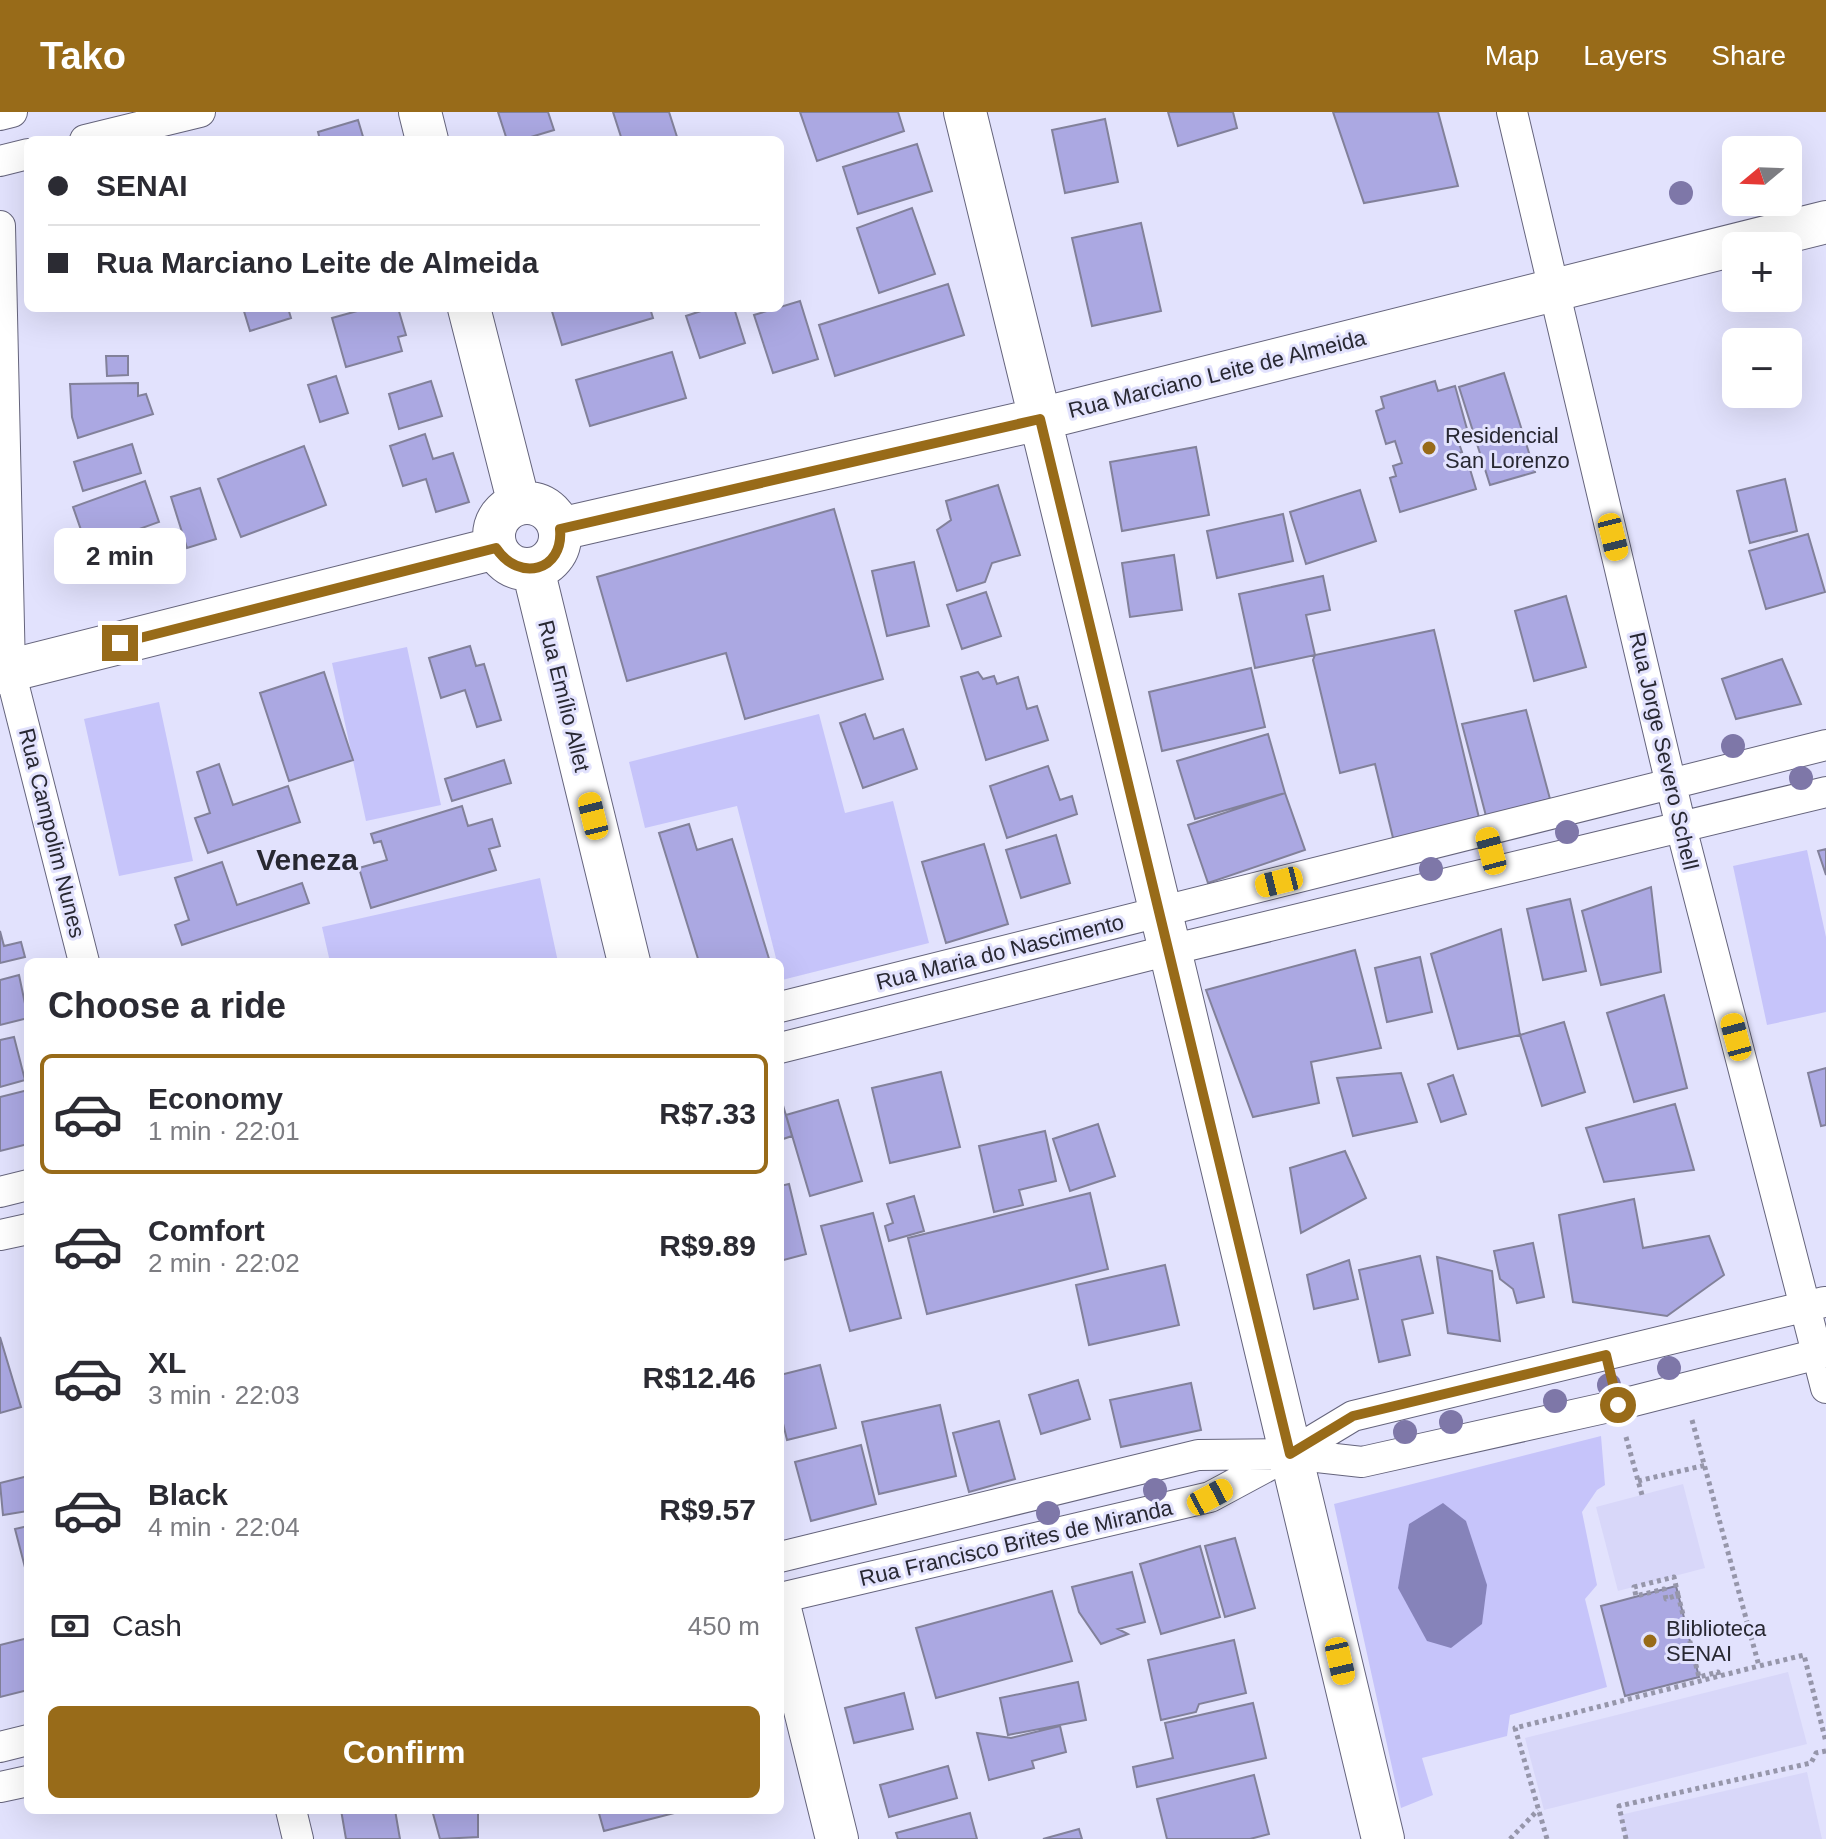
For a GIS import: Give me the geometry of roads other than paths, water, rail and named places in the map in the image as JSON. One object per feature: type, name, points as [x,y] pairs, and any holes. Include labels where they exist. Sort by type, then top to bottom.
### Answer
[{"type":"street","points":[[0,115],[12,112]]},
{"type":"street","points":[[101,136],[200,112]]},
{"type":"street","points":[[420,112],[426,136]]},
{"type":"street","points":[[965,112],[1383,1839]]},
{"type":"street","name":"Rua Jorge Severo Schell","points":[[1512,112],[1681,827],[1816,1304],[1826,1388]]},
{"type":"street","points":[[0,161],[24,155]]},
{"type":"street","name":"Rua Marciano Leite de Almeida","points":[[560,529],[1040,419],[1826,222]]},
{"type":"street","name":"Rua Campolim Nunes","points":[[0,226],[5,672],[83,958]]},
{"type":"street","points":[[470,312],[519,504]]},
{"type":"street","points":[[519,504],[540,505],[556,519],[560,529],[561,540],[552,559],[533,569],[511,565],[496,548],[495,526],[508,508],[519,504]]},
{"type":"street","points":[[5,672],[496,548]]},
{"type":"street","name":"Rua Emílio Allet","points":[[533,569],[628,958]]},
{"type":"street","name":"Rua Maria do Nascimento","points":[[784,1047],[928,1011],[1165,931],[1485,830],[1826,745]]},
{"type":"street","name":"Rua Maria do Nascimento","points":[[784,1006],[917,973],[1496,871],[1826,792]]},
{"type":"street","points":[[1485,830],[1496,871]]},
{"type":"street","points":[[917,973],[928,1011]]},
{"type":"street","points":[[825,996],[835,1034]]},
{"type":"street","points":[[0,1192],[24,1186]]},
{"type":"street","points":[[0,1235],[24,1230]]},
{"type":"street","name":"Rua Francisco Brites de Miranda","points":[[784,1597],[1210,1497],[1353,1416],[1816,1304]]},
{"type":"street","name":"Rua Francisco Brites de Miranda","points":[[784,1556],[1198,1455],[1290,1454],[1362,1462],[1618,1405],[1822,1353]]},
{"type":"street","points":[[1606,1355],[1618,1405]]},
{"type":"street","points":[[1475,1387],[1489,1434]]},
{"type":"street","points":[[1090,1481],[1102,1522]]},
{"type":"street","points":[[982,1507],[991,1549]]},
{"type":"street","points":[[784,1625],[837,1839]]},
{"type":"street","points":[[0,1747],[24,1741]]},
{"type":"street","points":[[0,1787],[24,1782]]},
{"type":"street","points":[[292,1814],[298,1839]]},
{"type":"place","name":"Residencial San Lorenzo","points":[[1429,448]]},
{"type":"place","name":"Bliblioteca SENAI","points":[[1650,1641]]},
{"type":"district","name":"Veneza","points":[[307,859]]}]
